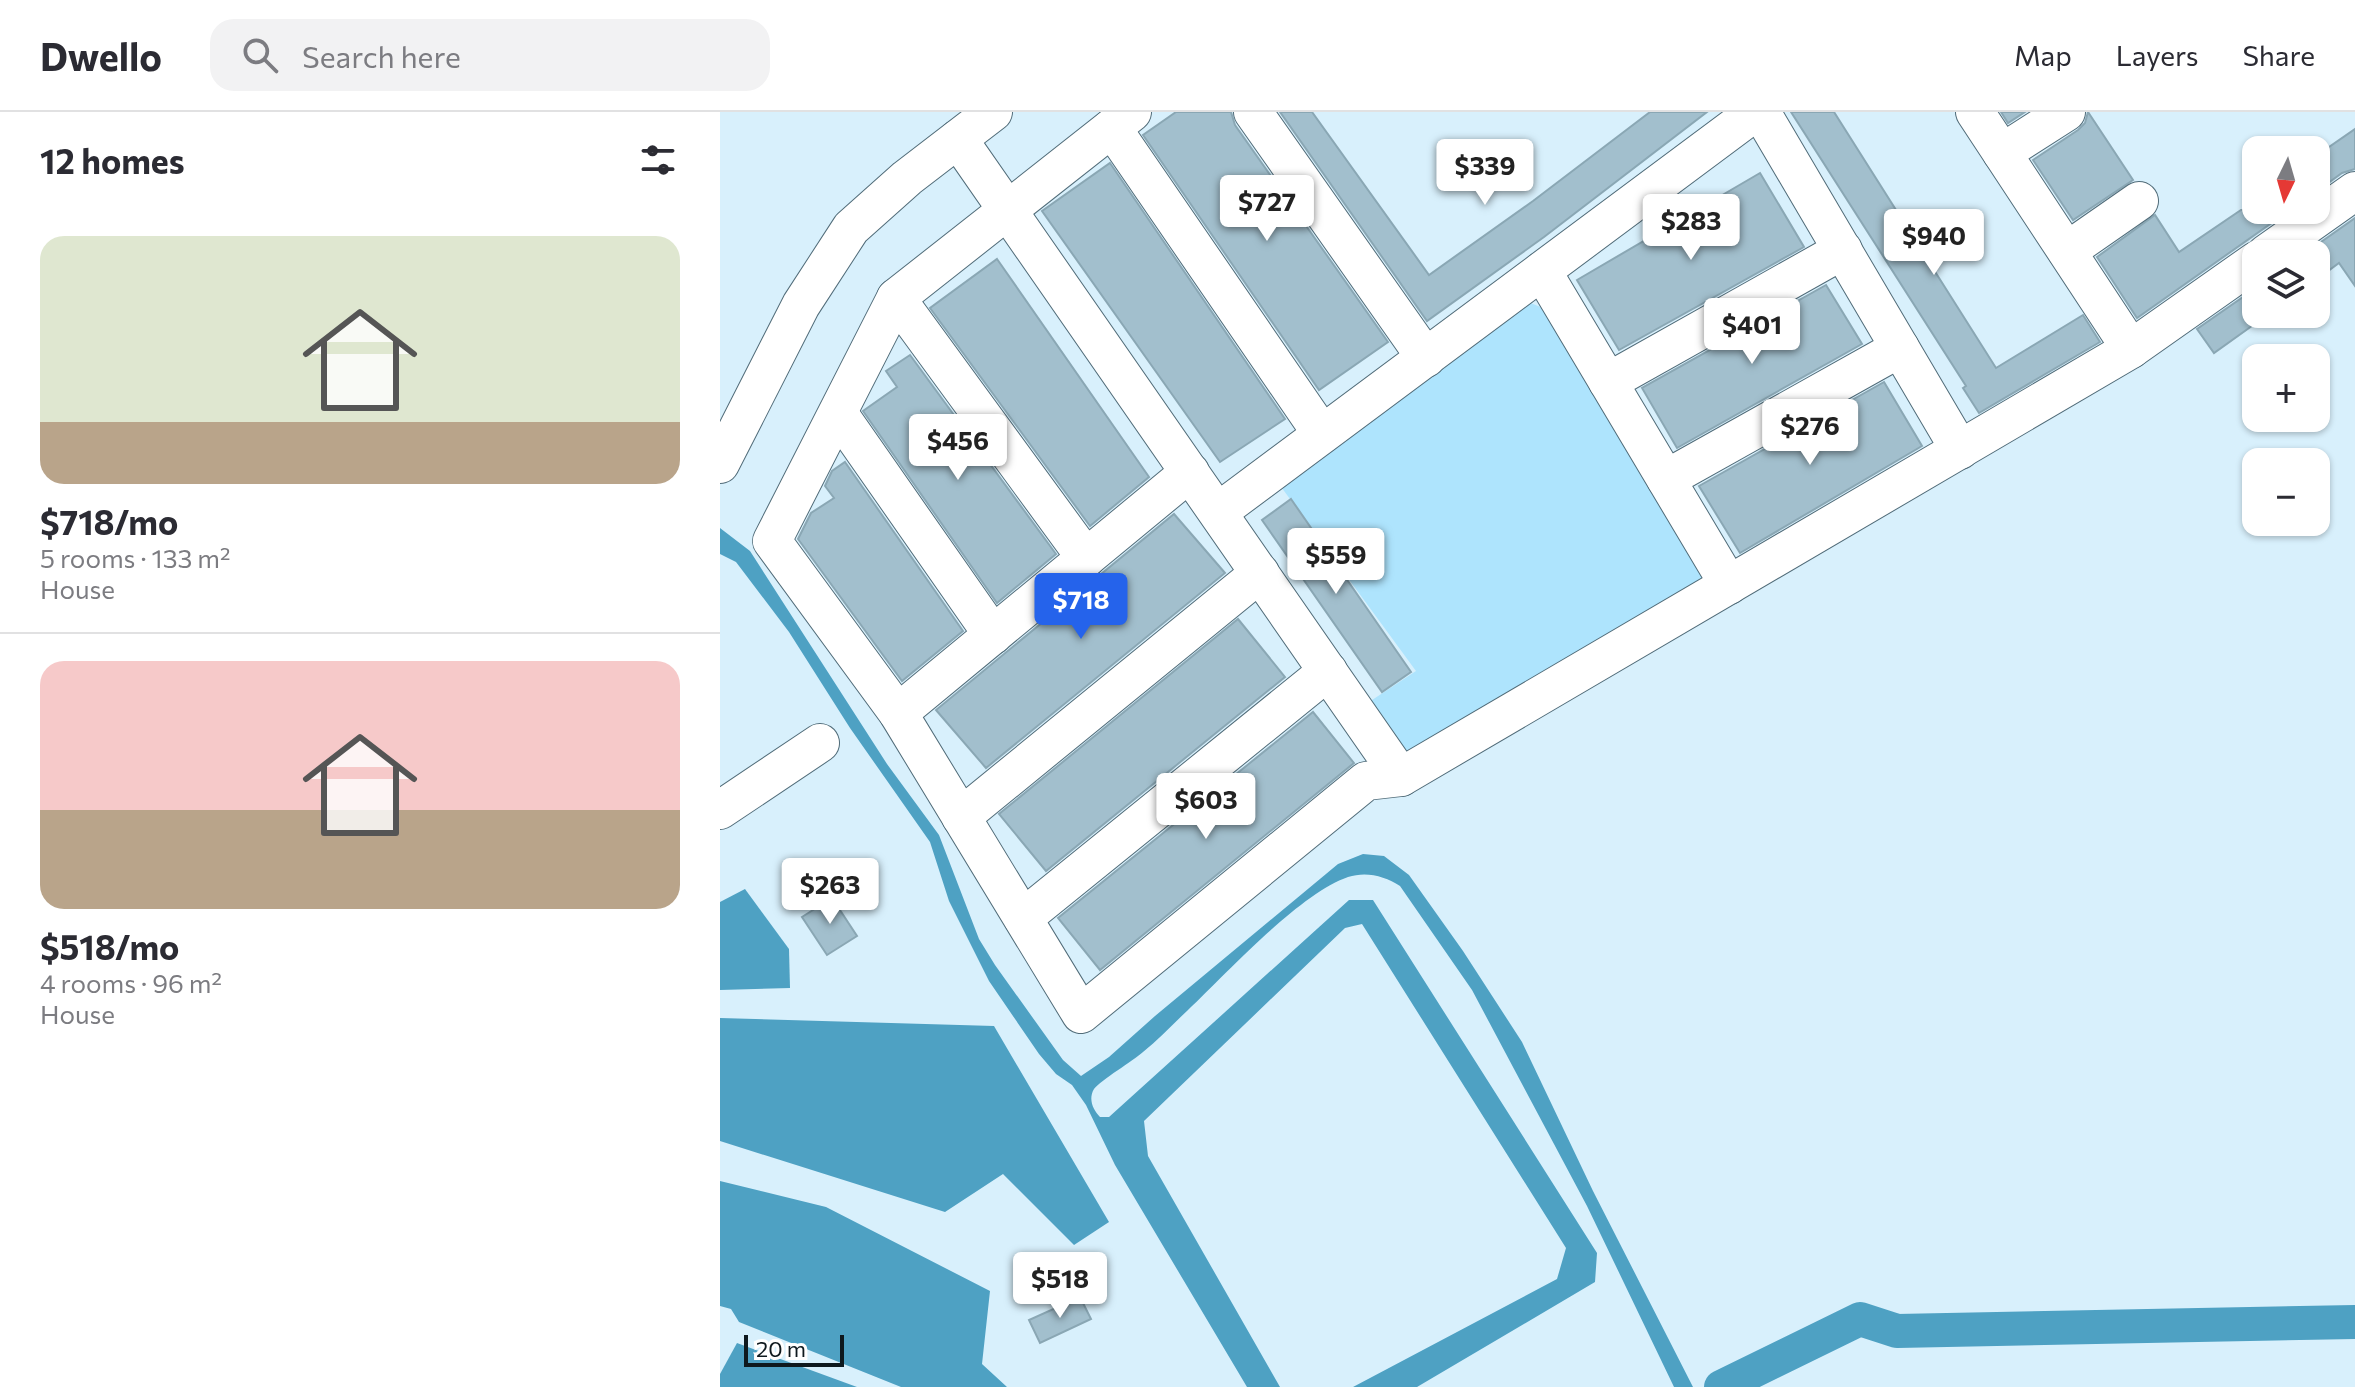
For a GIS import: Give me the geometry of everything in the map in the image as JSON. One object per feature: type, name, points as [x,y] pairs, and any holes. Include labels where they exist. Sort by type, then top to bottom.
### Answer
[{"type":"street","points":[[720,464],[801,305],[851,228],[907,178],[993,112]]},
{"type":"street","points":[[1253,112],[1426,358]]},
{"type":"street","points":[[1218,512],[1755,112]]},
{"type":"street","points":[[1761,112],[1960,450]]},
{"type":"street","points":[[1975,112],[2131,349]]},
{"type":"street","points":[[2002,153],[2066,112]]},
{"type":"street","points":[[1322,434],[1122,120],[896,298],[772,541],[898,713],[1081,1014],[1366,781],[1401,777],[2131,349],[2242,271]]},
{"type":"street","points":[[958,139],[1401,777]]},
{"type":"street","points":[[2286,240],[2355,191]]},
{"type":"street","points":[[2067,251],[2139,201]]},
{"type":"street","points":[[1608,382],[1843,250]]},
{"type":"street","points":[[1542,271],[1729,585]]},
{"type":"street","points":[[896,298],[1086,558]]},
{"type":"street","points":[[1666,479],[1900,348]]},
{"type":"street","points":[[838,413],[993,635]]},
{"type":"street","points":[[898,713],[1190,472]]},
{"type":"street","points":[[961,817],[1260,573]]},
{"type":"street","points":[[1023,918],[1328,671]]},
{"type":"street","points":[[720,810],[820,743]]},
{"type":"shaded area","points":[[1528,302],[1548,310],[1707,583],[1406,753],[1369,702],[1416,671],[1279,484]]},
{"type":"shaded area","points":[[720,528],[750,551],[887,764],[939,835],[979,939],[1063,1060],[1081,1076],[1109,1057],[1338,864],[1363,854],[1384,856],[1409,875],[1522,1042],[1593,1191],[1693,1387],[1674,1387],[1587,1206],[1472,990],[1400,886],[1382,877],[1362,874],[1329,886],[1264,936],[1155,1042],[1094,1089],[1091,1100],[1095,1111],[1100,1117],[1109,1117],[1349,900],[1373,900],[1597,1253],[1595,1282],[1417,1387],[1353,1387],[1557,1279],[1566,1248],[1362,924],[1345,928],[1144,1121],[1148,1156],[1280,1387],[1247,1387],[1115,1165],[1086,1105],[1072,1085],[1056,1074],[1039,1054],[989,981],[949,901],[930,842],[850,728],[789,632],[736,562],[720,554]]},
{"type":"shaded area","points":[[745,889],[789,949],[790,988],[720,990],[720,902]]},
{"type":"shaded area","points":[[720,1018],[994,1026],[1109,1222],[1074,1245],[1003,1174],[945,1212],[720,1141]]},
{"type":"shaded area","points":[[720,1181],[826,1207],[990,1291],[982,1364],[1007,1387],[901,1387],[739,1322],[731,1309],[720,1306]]},
{"type":"shaded area","points":[[737,1343],[857,1387],[720,1387],[720,1374]]},
{"type":"building","points":[[1176,112],[1231,112],[1235,125],[1388,342],[1319,390],[1143,135]]},
{"type":"building","points":[[1280,112],[1312,112],[1429,275],[1650,112],[1707,112],[1544,237],[1427,321]]},
{"type":"building","points":[[1791,112],[1834,112],[1996,368],[2083,315],[2100,342],[1979,413],[1963,388],[1966,386]]},
{"type":"building","points":[[2001,112],[2025,112],[2008,123]]},
{"type":"building","points":[[2088,112],[2133,180],[2073,220],[2033,160],[2078,130],[2085,123]]},
{"type":"building","points":[[2355,129],[2355,169],[2330,182],[2330,146]]},
{"type":"building","points":[[1110,163],[1285,419],[1220,462],[1042,211]]},
{"type":"building","points":[[1760,173],[1804,247],[1619,350],[1577,280]]},
{"type":"building","points":[[2241,210],[2242,224],[2270,224],[2248,240],[2242,240],[2242,244],[2137,318],[2097,257],[2155,215],[2179,252]]},
{"type":"building","points":[[2355,218],[2355,286],[2339,263],[2330,270],[2330,240],[2324,240]]},
{"type":"building","points":[[997,259],[1149,477],[1090,526],[930,308]]},
{"type":"building","points":[[1826,285],[1862,344],[1677,448],[1642,388]]},
{"type":"building","points":[[2242,298],[2242,328],[2249,328],[2214,353],[2197,329]]},
{"type":"building","points":[[910,355],[1056,554],[997,603],[863,411],[897,387],[886,371]]},
{"type":"building","points":[[1884,382],[1922,446],[1740,553],[1699,486]]},
{"type":"building","points":[[845,462],[963,631],[902,681],[798,539],[811,513],[834,498],[825,486],[832,471]]},
{"type":"building","points":[[1291,499],[1411,672],[1382,692],[1262,520]]},
{"type":"building","points":[[1174,514],[1225,573],[986,768],[936,710]]},
{"type":"building","points":[[1238,619],[1285,677],[1046,871],[999,814]]},
{"type":"building","points":[[1313,712],[1354,763],[1100,970],[1058,918]]},
{"type":"building","points":[[832,898],[857,936],[827,955],[802,917]]},
{"type":"building","points":[[1080,1297],[1091,1319],[1040,1343],[1029,1320]]},
{"type":"waterway","points":[[1721,1387],[1860,1319],[1897,1331],[2355,1322]]}]
